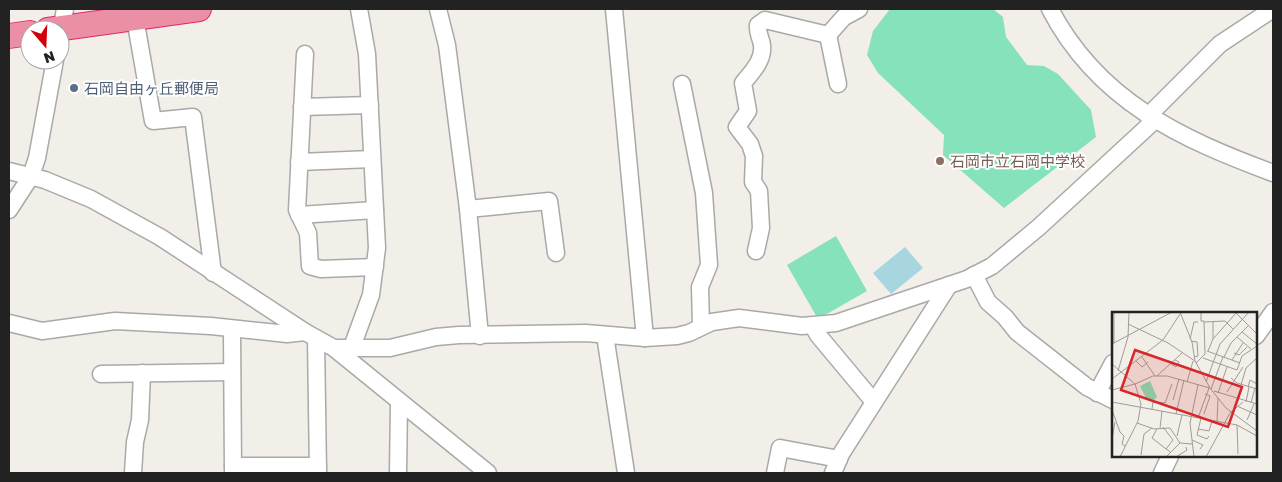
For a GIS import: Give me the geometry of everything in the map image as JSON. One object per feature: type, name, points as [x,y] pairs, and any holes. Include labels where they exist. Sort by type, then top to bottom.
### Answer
[{"type":"highway","points":[[70,25],[197,9]]},
{"type":"street","points":[[352,347],[371,295],[377,248],[367,54],[359,9]]},
{"type":"street","points":[[438,9],[446,45],[468,209],[480,336]]},
{"type":"street","points":[[614,9],[645,338]]},
{"type":"street","points":[[828,34],[844,17],[859,9]]},
{"type":"street","points":[[1050,9],[1099,75],[1116,92],[1151,118],[1200,144],[1273,173]]},
{"type":"street","points":[[334,348],[352,347],[373,350],[459,334],[480,336],[605,335],[645,338],[678,336],[689,333],[701,326],[725,319],[739,318],[813,326],[856,317],[974,276],[1006,255],[1039,227],[1151,118],[1220,44],[1273,9]]},
{"type":"street","points":[[135,18],[153,122],[193,117],[213,273]]},
{"type":"street","points":[[756,251],[761,228],[759,191],[753,182],[754,156],[750,144],[738,127],[748,112],[743,83],[761,60],[762,45],[757,31],[758,25],[765,20],[828,34]]},
{"type":"street","points":[[828,34],[838,84]]},
{"type":"street","points":[[305,54],[297,210],[308,233],[310,266],[321,269],[375,267]]},
{"type":"street","points":[[9,210],[31,176],[45,121],[46,100],[53,70]]},
{"type":"street","points":[[682,84],[704,193],[709,265],[700,287],[701,326]]},
{"type":"street","points":[[302,107],[370,105]]},
{"type":"street","points":[[299,162],[372,159]]},
{"type":"street","points":[[9,171],[31,176],[90,199],[160,237],[310,335],[334,348],[399,403],[488,473]]},
{"type":"street","points":[[468,209],[549,201],[556,253]]},
{"type":"street","points":[[299,215],[375,210]]},
{"type":"street","points":[[974,276],[988,302],[1005,317],[1017,332],[1097,393],[1112,400]]},
{"type":"street","points":[[775,473],[780,448],[836,466],[874,402],[949,285]]},
{"type":"street","points":[[1257,335],[1273,312]]},
{"type":"street","points":[[9,323],[42,331],[116,321],[310,335]]},
{"type":"street","points":[[813,326],[818,335],[874,402]]},
{"type":"street","points":[[232,329],[233,470],[318,469],[310,335]]},
{"type":"street","points":[[605,335],[626,473]]},
{"type":"street","points":[[1097,393],[1112,365]]},
{"type":"street","points":[[101,374],[232,372]]},
{"type":"street","points":[[133,473],[134,442],[140,420],[142,374]]},
{"type":"street","points":[[398,473],[399,403]]},
{"type":"street","points":[[1162,473],[1170,457]]},
{"type":"green space","points":[[890,9],[993,9],[1003,17],[1006,37],[1027,65],[1044,66],[1058,74],[1091,110],[1096,137],[1004,208],[943,155],[944,135],[878,73],[867,55],[873,31]]},
{"type":"green space","points":[[836,236],[867,291],[818,319],[787,265]]},
{"type":"water","points":[[905,247],[923,268],[891,294],[873,273]]},
{"type":"place","name":"石岡自由ヶ丘郵便局","points":[[74,88]]},
{"type":"place","name":"石岡市立石岡中学校","points":[[940,161]]}]
